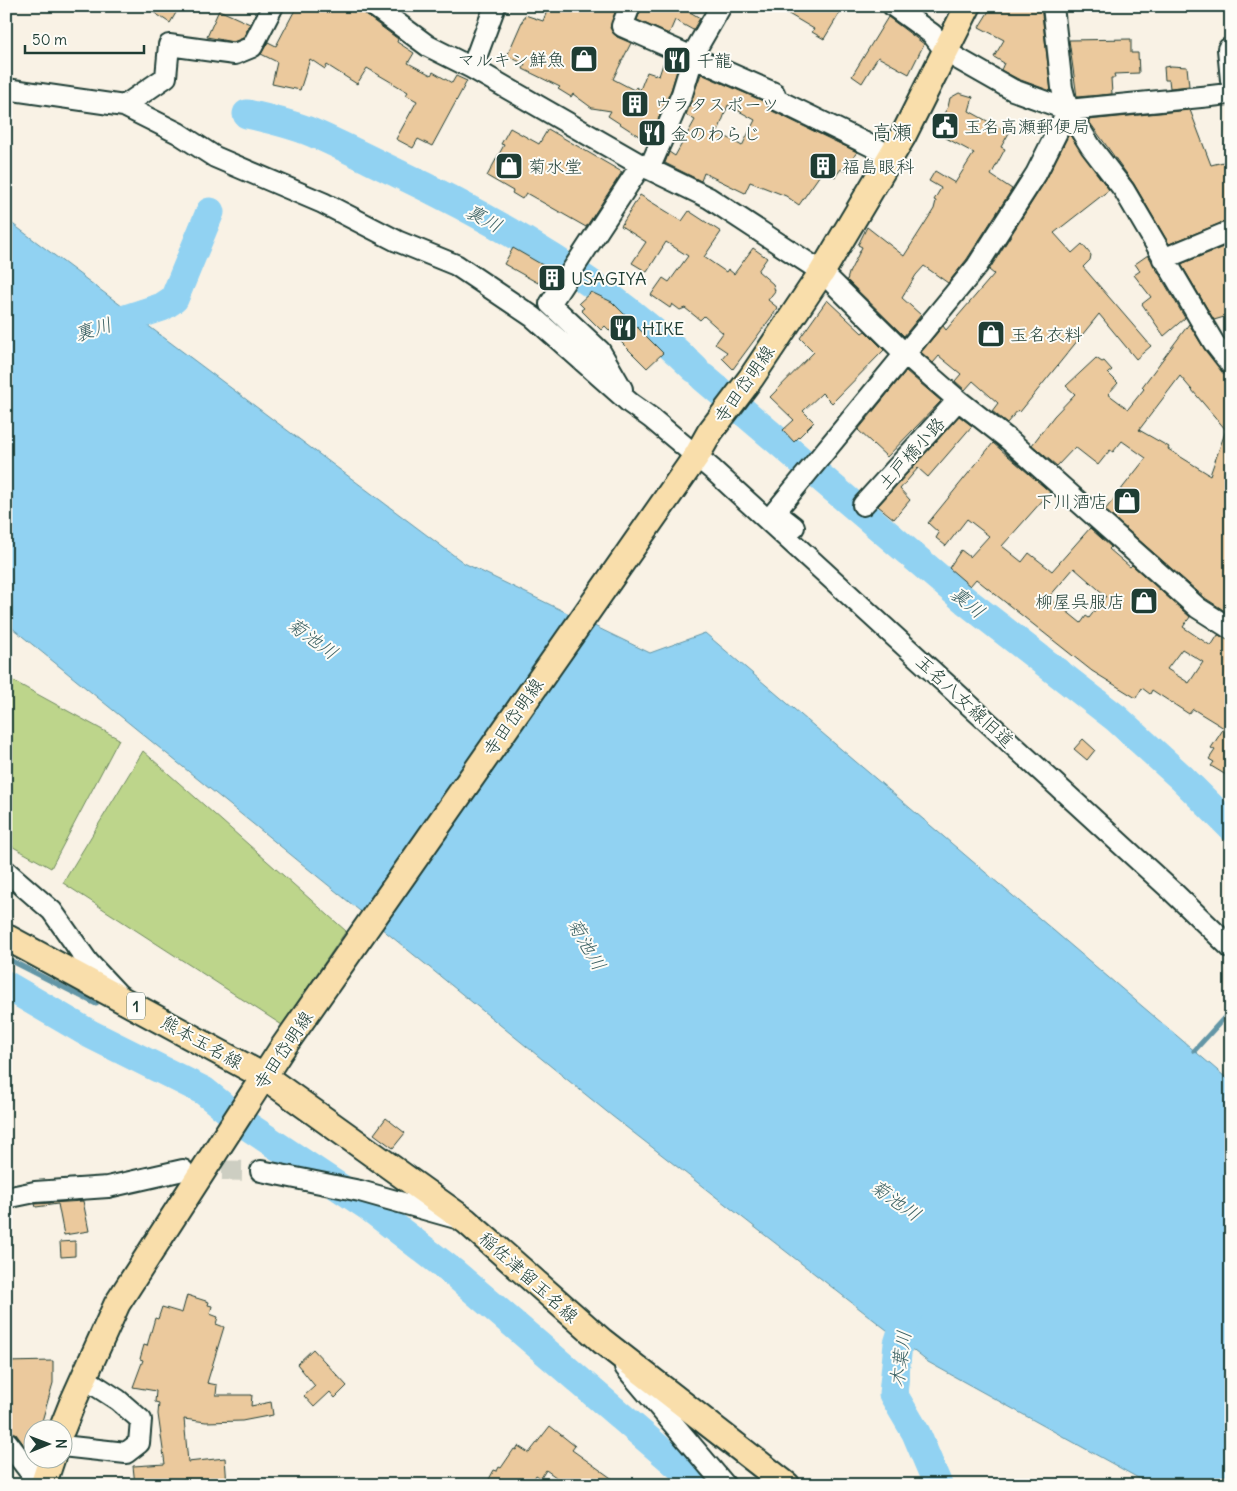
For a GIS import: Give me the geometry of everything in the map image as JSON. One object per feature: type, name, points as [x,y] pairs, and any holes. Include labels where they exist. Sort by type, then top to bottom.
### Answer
[{"type":"main road","name":"寺田岱明線","points":[[67,1418],[117,1304],[282,1050],[698,466],[710,432],[751,378],[822,272],[892,156],[968,6]]},
{"type":"main road","name":"熊本玉名線","points":[[6,937],[265,1077]]},
{"type":"main road","name":"稲佐津留玉名線","points":[[265,1077],[466,1221],[602,1341],[787,1485]]},
{"type":"main road","points":[[41,1485],[48,1468]]},
{"type":"street","points":[[124,106],[166,77],[169,45],[235,54],[252,47],[273,6]]},
{"type":"street","points":[[374,6],[428,46],[472,68],[645,167],[709,198],[822,272],[904,353],[958,400],[1009,440],[1198,608],[1231,629]]},
{"type":"street","points":[[472,68],[495,6]]},
{"type":"street","points":[[630,6],[622,26],[694,56],[774,93],[776,100],[892,156]]},
{"type":"street","points":[[630,403],[600,351],[550,304],[588,244],[645,167],[682,94],[694,56],[721,6]]},
{"type":"street","points":[[893,6],[932,34],[946,52],[1013,90],[1068,110],[1228,94],[1231,89]]},
{"type":"street","points":[[1053,6],[1062,88],[1068,110],[1091,147],[1124,190],[1163,259],[1223,340],[1231,365]]},
{"type":"street","points":[[1231,48],[1228,49],[1231,80]]},
{"type":"street","name":"玉名八女線旧道","points":[[6,89],[124,106],[178,133],[215,157],[323,203],[398,241],[456,265],[532,317],[630,403],[651,418],[698,466],[808,556],[1173,892],[1231,948]]},
{"type":"street","points":[[781,505],[977,266],[1036,174],[1068,110]]},
{"type":"street","points":[[1163,259],[1231,231]]},
{"type":"street","name":"土戸橋小路","points":[[864,506],[958,400]]},
{"type":"street","points":[[698,466],[727,467],[781,505],[805,536],[808,556]]},
{"type":"street","points":[[6,871],[52,911],[88,962],[122,998]]},
{"type":"street","points":[[6,1198],[35,1192],[108,1187],[183,1170]]},
{"type":"street","points":[[261,1171],[360,1191],[466,1221]]},
{"type":"street","points":[[602,1341],[725,1485]]},
{"type":"street","points":[[72,1447],[126,1453],[139,1443],[141,1420],[118,1400],[84,1378]]},
{"type":"street","points":[[7,1442],[41,1485]]},
{"type":"green space","points":[[6,677],[119,739],[51,868],[6,843]]},
{"type":"green space","points":[[143,751],[346,931],[282,1025],[63,883]]},
{"type":"water","name":"菊池川","points":[[6,219],[464,563],[650,653],[705,633],[1231,1082],[1231,1485],[1151,1485],[928,1362],[612,1116],[6,623]]},
{"type":"building","points":[[144,6],[180,6],[170,23]]},
{"type":"building","points":[[297,6],[358,6],[367,16],[398,39],[397,42],[414,53],[408,63],[431,75],[433,72],[452,83],[456,76],[467,81],[432,146],[418,139],[413,148],[396,139],[417,101],[406,95],[408,92],[367,68],[357,84],[327,65],[325,69],[310,59],[300,90],[272,84],[277,62],[261,54],[268,42],[276,46]]},
{"type":"building","points":[[549,6],[617,6],[610,28],[617,37],[631,43],[613,79],[634,90],[636,87],[640,90],[647,72],[659,76],[665,58],[679,64],[671,90],[648,142],[608,116],[611,111],[592,108],[573,94],[571,97],[558,89],[560,87],[523,69],[525,64],[507,56],[525,15],[543,21]]},
{"type":"building","points":[[642,6],[680,6],[700,18],[693,30],[675,20],[669,34],[637,20]]},
{"type":"building","points":[[775,6],[844,6],[824,39],[812,32],[814,29]]},
{"type":"building","points":[[992,6],[1041,6],[1051,91],[1018,79],[1001,70],[1004,63],[994,57],[1004,40],[979,27]]},
{"type":"building","points":[[219,10],[250,24],[243,38],[233,42],[207,37]]},
{"type":"building","points":[[888,17],[924,44],[909,74],[878,57],[862,83],[852,76]]},
{"type":"building","points":[[1131,39],[1131,53],[1138,53],[1139,73],[1114,74],[1115,78],[1111,78],[1112,94],[1077,97],[1069,40]]},
{"type":"building","points":[[1164,67],[1187,67],[1189,86],[1170,88],[1169,80],[1165,80]]},
{"type":"building","points":[[701,74],[765,102],[772,111],[857,152],[844,171],[841,169],[835,177],[824,169],[799,205],[786,196],[750,182],[745,193],[704,173],[701,181],[665,163],[669,152],[675,156],[695,120],[686,115]],"holes":[[[728,105],[755,120],[742,146],[718,132]]]},
{"type":"building","points":[[959,93],[973,97],[969,111],[1009,133],[1001,147],[1005,149],[991,175],[1012,189],[967,259],[948,283],[924,266],[916,275],[902,298],[921,315],[904,336],[847,280],[862,247],[858,245],[867,227],[904,256],[934,209],[936,201],[934,200],[941,188],[929,181],[935,171],[955,183],[974,153],[933,131],[948,107],[950,98]]},
{"type":"building","points":[[1190,110],[1211,165],[1231,160],[1231,219],[1169,244],[1134,184],[1088,120]]},
{"type":"building","points":[[510,128],[539,144],[548,129],[622,172],[586,227],[526,193],[522,199],[512,193],[513,191],[487,176],[504,145],[501,144]]},
{"type":"building","points":[[1069,134],[1109,190],[1054,233],[1072,253],[1082,244],[1091,255],[1090,260],[1083,267],[1151,346],[1136,359],[1099,314],[1020,412],[1018,410],[1007,423],[992,411],[998,403],[973,381],[965,390],[955,381],[961,374],[939,356],[933,363],[921,352],[943,326],[946,330],[994,274],[989,270],[1046,180]]},
{"type":"building","points":[[640,195],[682,221],[689,211],[721,232],[704,257],[726,272],[728,269],[734,274],[753,248],[767,258],[758,271],[773,284],[775,291],[768,300],[778,308],[733,369],[722,358],[727,352],[715,344],[723,333],[704,316],[700,320],[685,308],[680,310],[672,304],[670,308],[651,295],[663,278],[669,282],[688,256],[666,242],[647,272],[632,263],[646,242],[621,226]]},
{"type":"building","points":[[1231,244],[1231,315],[1214,320],[1181,264]]},
{"type":"building","points":[[513,248],[546,267],[548,270],[541,282],[539,281],[538,283],[504,264]]},
{"type":"building","points":[[1148,255],[1185,318],[1164,336],[1142,304],[1151,297],[1134,275],[1140,271],[1135,264]]},
{"type":"building","name":"HIKE","points":[[591,292],[612,302],[663,353],[647,368],[605,326],[601,330],[581,310],[584,308],[579,303]]},
{"type":"building","points":[[827,300],[862,333],[865,331],[884,350],[832,403],[822,393],[803,411],[814,422],[794,442],[783,430],[794,420],[770,397],[814,352],[800,338]]},
{"type":"building","points":[[1189,324],[1205,350],[1231,381],[1231,615],[1205,598],[1105,510],[1146,458],[1122,441],[1113,452],[1110,450],[1098,465],[1075,447],[1057,466],[1032,445],[1054,416],[1075,394],[1066,386],[1096,358],[1102,362],[1104,361],[1112,370],[1108,373],[1118,383],[1108,394],[1128,409],[1144,389],[1142,387]],"holes":[[[1180,376],[1226,430],[1210,475],[1168,449],[1169,447],[1139,430]]]},
{"type":"building","points":[[906,371],[941,401],[887,457],[858,430]]},
{"type":"building","points":[[959,416],[972,426],[928,477],[918,468],[900,489],[910,500],[894,519],[878,506]]},
{"type":"building","points":[[993,443],[1050,492],[1002,546],[1022,562],[1029,553],[1052,571],[1090,528],[1111,547],[1109,549],[1130,567],[1132,565],[1190,617],[1183,627],[1211,646],[1218,635],[1231,641],[1231,778],[1211,766],[1214,762],[1209,759],[1215,750],[1211,748],[1224,728],[1193,709],[1189,714],[1152,690],[1150,694],[1142,688],[1136,698],[1092,671],[976,579],[970,586],[949,568],[961,550],[970,557],[989,536],[967,519],[946,546],[936,538],[939,533],[928,523]],"holes":[[[1074,568],[1106,596],[1089,618],[1086,616],[1081,623],[1049,597]],[[1182,649],[1203,662],[1189,683],[1167,669]]]},
{"type":"building","points":[[1083,739],[1095,750],[1087,760],[1074,749]]},
{"type":"building","points":[[386,1118],[405,1133],[393,1148],[374,1134]]},
{"type":"building","points":[[83,1201],[89,1231],[64,1235],[58,1204],[36,1207],[35,1204]]},
{"type":"building","points":[[75,1241],[75,1256],[61,1257],[60,1242]]},
{"type":"building","points":[[187,1295],[209,1302],[208,1305],[212,1306],[210,1314],[218,1317],[216,1324],[224,1327],[207,1383],[217,1385],[216,1395],[252,1395],[251,1406],[271,1402],[273,1415],[242,1421],[206,1422],[184,1419],[188,1462],[225,1458],[227,1485],[135,1485],[133,1466],[165,1464],[158,1414],[159,1403],[155,1402],[156,1391],[133,1387],[143,1360],[140,1359],[144,1345],[147,1346],[155,1318],[158,1319],[162,1307],[182,1313]]},
{"type":"building","points":[[313,1349],[347,1386],[335,1398],[330,1392],[314,1407],[304,1396],[315,1386],[297,1364]]},
{"type":"building","points":[[53,1361],[53,1383],[43,1418],[22,1418],[22,1442],[16,1434],[6,1430],[6,1362]]},
{"type":"building","points":[[550,1426],[575,1446],[572,1450],[621,1485],[567,1485],[546,1470],[541,1478],[536,1475],[530,1485],[490,1485],[491,1482],[488,1481],[494,1470],[497,1471],[499,1467],[501,1468],[514,1449],[516,1450],[518,1446],[529,1453]]},
{"type":"waterway","name":"裏川","points":[[247,114],[289,124],[305,130],[475,212],[553,258],[590,283],[627,310],[695,369]]},
{"type":"waterway","name":"裏川","points":[[98,328],[162,307],[174,299],[210,212]]},
{"type":"waterway","name":"裏川","points":[[704,378],[966,601],[1116,718],[1182,778],[1231,827]]},
{"type":"waterway","points":[[6,958],[96,1004]]},
{"type":"waterway","points":[[6,985],[90,1034],[204,1091],[246,1125],[369,1207],[454,1273],[701,1485]]},
{"type":"waterway","points":[[1194,1051],[1225,1017]]},
{"type":"waterway","name":"木葉川","points":[[911,1303],[898,1344],[893,1394],[916,1433],[938,1485]]},
{"type":"tunnel","points":[[192,1170],[261,1171]]},
{"type":"place","name":"マルキン鮮魚","points":[[584,59]]},
{"type":"place","name":"千龍","points":[[677,60]]},
{"type":"place","name":"ウラタスポーツ","points":[[635,104]]},
{"type":"place","name":"玉名高瀬郵便局","points":[[945,126]]},
{"type":"place","name":"金のわらじ","points":[[652,133]]},
{"type":"place","name":"菊水堂","points":[[509,166]]},
{"type":"place","name":"福島眼科","points":[[823,166]]},
{"type":"place","name":"USAGIYA","points":[[552,278]]},
{"type":"place","name":"HIKE","points":[[623,328]]},
{"type":"place","name":"玉名衣料","points":[[991,334]]},
{"type":"place","name":"下川酒店","points":[[1127,501]]},
{"type":"place","name":"柳屋呉服店","points":[[1144,601]]},
{"type":"district","name":"高瀬","points":[[892,131]]}]
